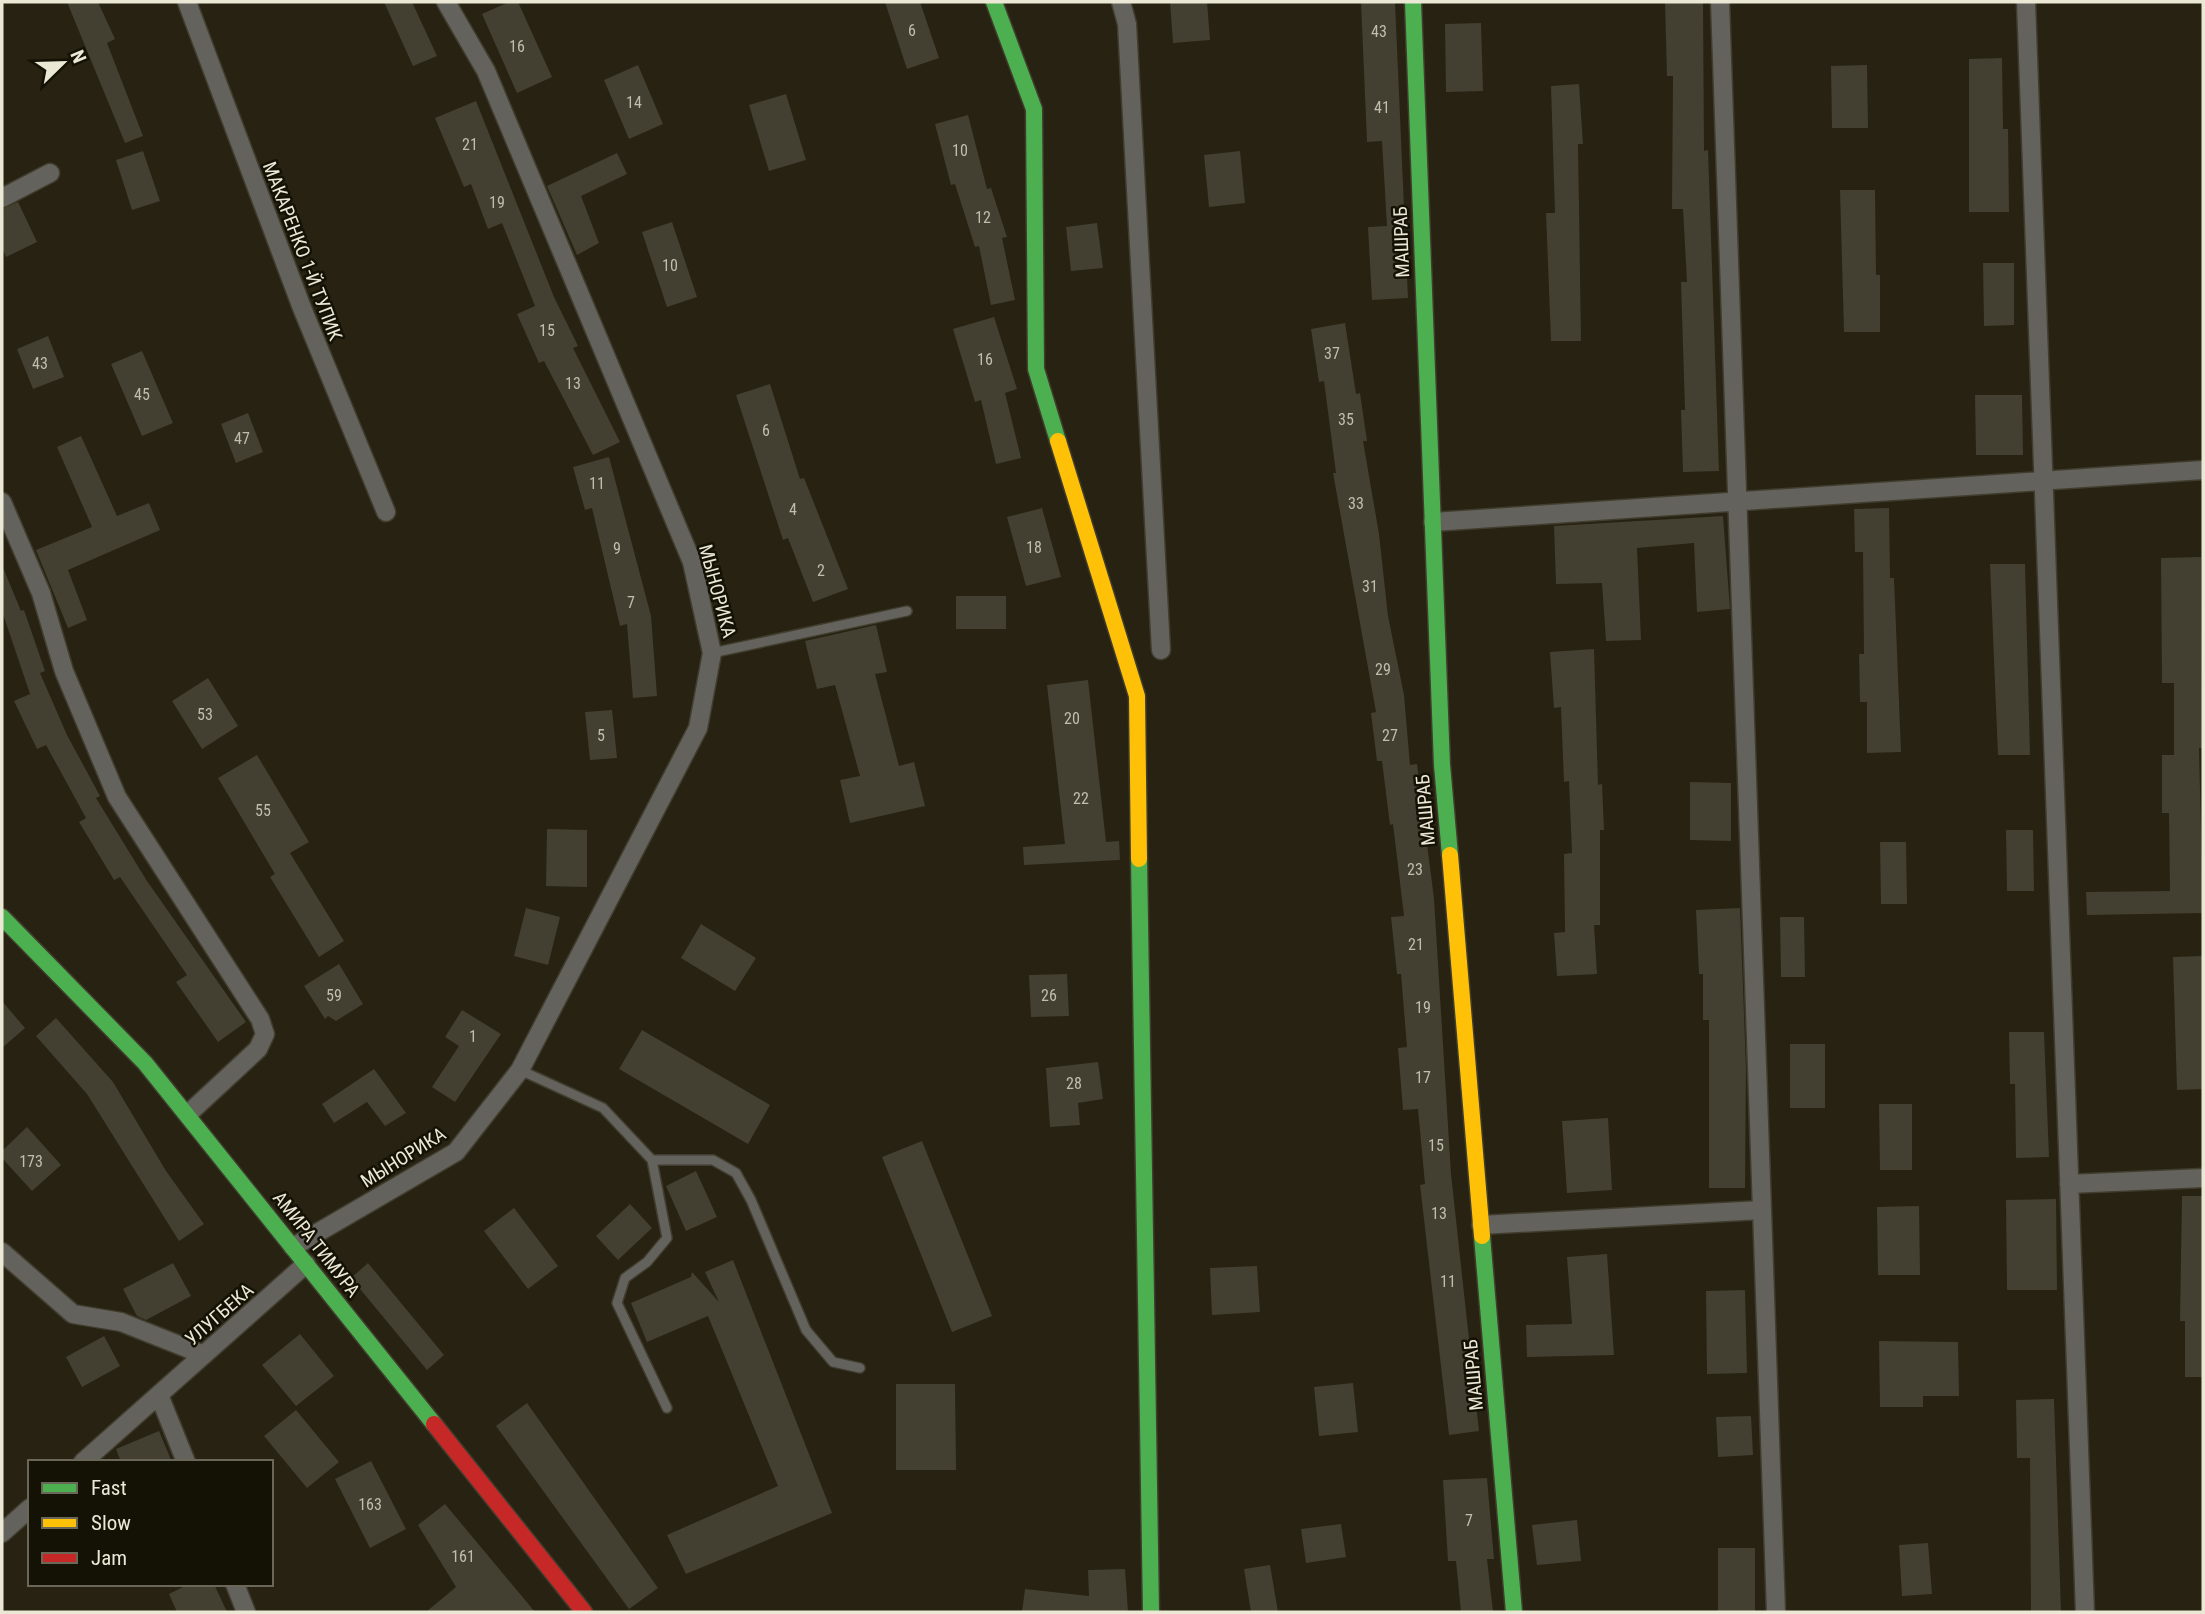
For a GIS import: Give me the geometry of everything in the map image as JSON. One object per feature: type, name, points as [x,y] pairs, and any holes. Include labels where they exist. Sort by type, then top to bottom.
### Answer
[{"type":"street","name":"МАКАРЕНКО 1-Й ТУПИК","points":[[187,2],[302,308],[386,512]]},
{"type":"street","name":"МЫНОРИКА","points":[[293,1247],[456,1152],[520,1070],[698,728],[712,653],[692,562],[486,71],[446,2]]},
{"type":"street","points":[[994,2],[1034,109],[1036,369],[1137,696],[1152,1612]]},
{"type":"street","points":[[1121,2],[1127,24],[1161,650]]},
{"type":"street","name":"МАШРАБ","points":[[1413,2],[1442,765],[1514,1612]]},
{"type":"street","points":[[1720,2],[1776,1612]]},
{"type":"street","points":[[2026,2],[2085,1612]]},
{"type":"street","points":[[2,198],[50,173]]},
{"type":"street","points":[[1433,522],[2203,470]]},
{"type":"street","points":[[2,502],[41,593],[64,671],[117,797],[260,1019],[265,1034],[258,1049],[188,1114]]},
{"type":"street","name":"АМИРА ТИМУРА","points":[[2,917],[145,1063],[188,1114],[584,1612]]},
{"type":"street","points":[[2070,1184],[2203,1178]]},
{"type":"street","points":[[1481,1225],[1762,1210]]},
{"type":"street","points":[[2,1252],[73,1314],[121,1322],[204,1355]]},
{"type":"street","name":"УЛУГБЕКА","points":[[85,1460],[306,1264]]},
{"type":"street","points":[[159,1395],[185,1460]]},
{"type":"street","points":[[2,1533],[28,1510]]},
{"type":"street","points":[[236,1586],[246,1612]]},
{"type":"lane","points":[[712,653],[906,611]]},
{"type":"lane","points":[[520,1070],[603,1108],[652,1160],[667,1238],[647,1262],[625,1278],[617,1303],[667,1408]]},
{"type":"lane","points":[[652,1160],[713,1160],[736,1173],[751,1200],[806,1330],[833,1362],[860,1368]]},
{"type":"building","points":[[67,2],[98,2],[115,39],[107,43],[143,136],[125,143]]},
{"type":"building","points":[[384,2],[412,2],[437,56],[413,66]]},
{"type":"building","points":[[509,2],[518,2],[552,77],[517,93],[482,14]]},
{"type":"building","points":[[885,2],[920,2],[939,58],[907,69]]},
{"type":"building","points":[[1170,2],[1207,2],[1210,40],[1173,43]]},
{"type":"building","points":[[1361,2],[1395,2],[1408,298],[1372,300],[1368,227],[1387,226],[1382,141],[1367,142]]},
{"type":"building","points":[[1665,2],[1703,2],[1704,151],[1708,150],[1719,471],[1683,472],[1681,410],[1685,410],[1681,282],[1687,282],[1683,209],[1672,209],[1673,76],[1667,76]]},
{"type":"building","points":[[1481,23],[1483,91],[1446,92],[1445,24]]},
{"type":"building","points":[[2002,58],[2003,129],[2008,129],[2009,212],[1969,212],[1969,59]]},
{"type":"building","points":[[638,65],[663,124],[629,139],[604,80]]},
{"type":"building","points":[[1867,65],[1868,128],[1832,128],[1831,66]]},
{"type":"building","points":[[1579,84],[1583,144],[1578,144],[1581,341],[1551,341],[1546,213],[1555,213],[1551,86]]},
{"type":"building","points":[[786,94],[806,160],[769,171],[749,105]]},
{"type":"building","points":[[476,101],[554,297],[578,346],[573,348],[620,442],[593,455],[544,361],[539,363],[517,314],[535,306],[502,223],[488,229],[471,184],[464,187],[435,118]]},
{"type":"building","points":[[968,115],[987,189],[991,188],[1007,237],[1002,238],[1015,300],[991,305],[979,246],[975,247],[955,184],[951,185],[935,124]]},
{"type":"building","points":[[143,151],[160,201],[132,210],[116,160]]},
{"type":"building","points":[[1240,151],[1245,203],[1209,207],[1204,155]]},
{"type":"building","points":[[617,153],[627,174],[581,196],[599,243],[577,255],[547,186]]},
{"type":"building","points":[[1840,190],[1875,190],[1880,332],[1844,332]]},
{"type":"building","points":[[18,202],[37,242],[6,257],[2,248],[2,209]]},
{"type":"building","points":[[672,222],[697,297],[667,307],[642,232]]},
{"type":"building","points":[[1097,223],[1103,268],[1071,271],[1066,227]]},
{"type":"building","points":[[1983,263],[2014,263],[2014,325],[1984,326]]},
{"type":"building","points":[[994,317],[1017,389],[1005,393],[1021,458],[996,464],[981,400],[975,402],[953,329]]},
{"type":"building","points":[[1345,323],[1356,394],[1360,393],[1367,441],[1363,441],[1379,534],[1388,616],[1404,695],[1410,765],[1417,764],[1434,899],[1451,1174],[1479,1431],[1449,1435],[1420,1185],[1425,1184],[1418,1109],[1403,1110],[1398,1048],[1407,1047],[1401,974],[1397,974],[1391,917],[1404,916],[1393,824],[1390,825],[1382,761],[1377,761],[1371,713],[1376,712],[1333,473],[1336,473],[1324,381],[1319,382],[1311,329]]},
{"type":"building","points":[[48,336],[64,377],[33,389],[17,349]]},
{"type":"building","points":[[142,351],[173,423],[142,436],[111,364]]},
{"type":"building","points":[[770,384],[800,479],[804,478],[848,589],[813,602],[788,538],[783,540],[736,395]]},
{"type":"building","points":[[1975,395],[2022,395],[2023,455],[1976,455]]},
{"type":"building","points":[[248,413],[263,452],[236,463],[221,424]]},
{"type":"building","points":[[81,436],[117,516],[149,503],[160,530],[68,570],[87,620],[68,628],[36,550],[92,527],[57,447]]},
{"type":"building","points":[[609,457],[651,616],[657,696],[633,698],[627,624],[620,626],[592,508],[585,510],[573,467]]},
{"type":"building","points":[[1042,508],[1061,577],[1026,586],[1007,517]]},
{"type":"building","points":[[1889,508],[1890,578],[1894,578],[1901,752],[1867,753],[1867,702],[1860,702],[1859,654],[1864,654],[1863,552],[1855,552],[1854,509]]},
{"type":"building","points":[[1723,516],[1730,609],[1697,612],[1694,543],[1637,548],[1641,640],[1606,641],[1602,583],[1556,584],[1554,526]]},
{"type":"building","points":[[2201,557],[2202,748],[2199,748],[2203,913],[2087,915],[2086,892],[2170,891],[2169,813],[2162,813],[2162,755],[2174,755],[2174,683],[2162,683],[2161,558]]},
{"type":"building","points":[[1990,564],[2025,564],[2030,755],[1998,755]]},
{"type":"building","points":[[2,565],[21,611],[24,610],[45,671],[40,673],[67,735],[100,796],[96,798],[147,881],[246,1022],[218,1042],[176,982],[187,975],[120,877],[114,880],[79,822],[86,818],[46,745],[37,749],[14,701],[30,694],[2,611]]},
{"type":"building","points":[[956,596],[1006,596],[1006,629],[956,629]]},
{"type":"building","points":[[876,625],[887,672],[875,674],[899,766],[914,762],[925,806],[850,823],[840,780],[860,776],[835,685],[817,689],[805,641]]},
{"type":"building","points":[[1594,649],[1598,785],[1602,784],[1604,830],[1600,830],[1600,925],[1594,925],[1597,974],[1557,976],[1554,933],[1565,932],[1564,854],[1572,853],[1569,781],[1564,782],[1561,707],[1554,708],[1550,652]]},
{"type":"building","points":[[208,678],[238,726],[202,749],[172,701]]},
{"type":"building","points":[[1088,680],[1106,842],[1119,841],[1120,860],[1024,865],[1023,847],[1065,844],[1047,685]]},
{"type":"building","points":[[612,710],[617,758],[590,760],[585,712]]},
{"type":"building","points":[[257,755],[309,842],[290,853],[344,941],[319,957],[270,877],[275,874],[218,778]]},
{"type":"building","points":[[1690,782],[1731,783],[1731,841],[1690,840]]},
{"type":"building","points":[[547,829],[587,830],[587,887],[546,886]]},
{"type":"building","points":[[2006,830],[2033,830],[2034,891],[2007,891]]},
{"type":"building","points":[[1880,842],[1906,842],[1907,904],[1881,904]]},
{"type":"building","points":[[526,908],[560,917],[548,965],[514,956]]},
{"type":"building","points":[[1740,908],[1746,1068],[1745,1188],[1709,1188],[1709,1020],[1703,1020],[1703,974],[1699,974],[1696,910]]},
{"type":"building","points":[[1780,917],[1804,917],[1805,977],[1781,977]]},
{"type":"building","points":[[701,924],[756,958],[735,991],[681,958]]},
{"type":"building","points":[[2203,956],[2203,1089],[2177,1090],[2173,957]]},
{"type":"building","points":[[339,964],[363,1004],[336,1021],[328,1016],[325,1019],[304,986]]},
{"type":"building","points":[[1067,974],[1069,1016],[1031,1017],[1029,975]]},
{"type":"building","points":[[2,1001],[25,1028],[2,1048]]},
{"type":"building","points":[[462,1010],[501,1034],[455,1102],[432,1087],[459,1046],[445,1037]]},
{"type":"building","points":[[56,1018],[113,1082],[166,1171],[204,1224],[179,1241],[87,1094],[36,1036]]},
{"type":"building","points":[[642,1030],[770,1105],[748,1144],[619,1069]]},
{"type":"building","points":[[2009,1032],[2044,1032],[2049,1157],[2016,1158],[2015,1084],[2010,1084]]},
{"type":"building","points":[[1790,1044],[1825,1044],[1825,1108],[1790,1108]]},
{"type":"building","points":[[1098,1062],[1103,1099],[1078,1103],[1080,1125],[1050,1127],[1046,1068]]},
{"type":"building","points":[[374,1069],[406,1113],[385,1126],[367,1102],[334,1123],[322,1104]]},
{"type":"building","points":[[1879,1104],[1912,1104],[1912,1170],[1880,1170]]},
{"type":"building","points":[[1608,1118],[1612,1190],[1567,1193],[1562,1121]]},
{"type":"building","points":[[27,1127],[61,1165],[32,1191],[2,1158],[2,1151]]},
{"type":"building","points":[[922,1141],[992,1316],[952,1332],[882,1157]]},
{"type":"building","points":[[696,1171],[717,1217],[686,1231],[666,1186]]},
{"type":"building","points":[[2182,1196],[2203,1196],[2203,1377],[2185,1377],[2185,1321],[2180,1321]]},
{"type":"building","points":[[2056,1199],[2057,1290],[2007,1290],[2006,1200]]},
{"type":"building","points":[[630,1204],[652,1228],[618,1260],[596,1236]]},
{"type":"building","points":[[1919,1206],[1920,1275],[1878,1275],[1877,1207]]},
{"type":"building","points":[[514,1208],[558,1266],[528,1289],[484,1231]]},
{"type":"building","points":[[1607,1254],[1614,1355],[1527,1357],[1526,1325],[1572,1324],[1567,1257]]},
{"type":"building","points":[[733,1260],[832,1513],[686,1574],[667,1535],[778,1486],[708,1316],[647,1342],[631,1303],[691,1277],[692,1272],[719,1302],[705,1272]]},
{"type":"building","points":[[173,1263],[191,1296],[146,1320],[137,1316],[123,1289]]},
{"type":"building","points":[[368,1263],[444,1355],[427,1370],[351,1278]]},
{"type":"building","points":[[1257,1266],[1260,1312],[1212,1315],[1210,1268]]},
{"type":"building","points":[[1745,1290],[1747,1373],[1707,1374],[1706,1291]]},
{"type":"building","points":[[300,1334],[334,1376],[296,1406],[262,1365]]},
{"type":"building","points":[[104,1336],[120,1366],[82,1387],[66,1357]]},
{"type":"building","points":[[1879,1341],[1958,1342],[1959,1396],[1923,1396],[1923,1407],[1880,1407]]},
{"type":"building","points":[[1353,1383],[1358,1432],[1319,1436],[1314,1387]]},
{"type":"building","points":[[896,1384],[955,1384],[956,1470],[896,1470]]},
{"type":"building","points":[[2054,1399],[2061,1612],[2031,1612],[2030,1458],[2017,1458],[2016,1400]]},
{"type":"building","points":[[527,1403],[658,1588],[629,1609],[496,1426]]},
{"type":"building","points":[[296,1410],[339,1462],[307,1488],[264,1436]]},
{"type":"building","points":[[1751,1416],[1753,1455],[1718,1457],[1716,1417]]},
{"type":"building","points":[[159,1431],[171,1460],[120,1460],[116,1449]]},
{"type":"building","points":[[371,1461],[406,1529],[370,1548],[335,1479]]},
{"type":"building","points":[[1487,1478],[1494,1559],[1487,1559],[1493,1612],[1461,1612],[1456,1561],[1448,1561],[1443,1480]]},
{"type":"building","points":[[445,1504],[535,1612],[426,1612],[456,1587],[418,1525]]},
{"type":"building","points":[[1577,1520],[1581,1561],[1537,1565],[1532,1525]]},
{"type":"building","points":[[1341,1524],[1346,1557],[1306,1563],[1301,1529]]},
{"type":"building","points":[[1928,1543],[1932,1594],[1902,1596],[1899,1545]]},
{"type":"building","points":[[1718,1548],[1755,1548],[1755,1612],[1718,1612]]},
{"type":"building","points":[[1270,1565],[1278,1612],[1251,1612],[1244,1569]]},
{"type":"building","points":[[1125,1569],[1128,1612],[1022,1612],[1025,1589],[1089,1596],[1088,1570]]},
{"type":"building","points":[[185,1586],[215,1586],[227,1612],[177,1612],[169,1594]]},
{"type":"traffic: fast","points":[[994,2],[1034,109],[1036,369],[1058,441]]},
{"type":"traffic: fast","points":[[1413,2],[1442,765],[1450,855]]},
{"type":"traffic: fast","points":[[1139,859],[1151,1612]]},
{"type":"traffic: fast","points":[[2,917],[145,1063],[434,1424]]},
{"type":"traffic: fast","points":[[1482,1236],[1514,1612]]},
{"type":"traffic: slow","points":[[1058,441],[1137,696],[1139,859]]},
{"type":"traffic: slow","points":[[1450,855],[1482,1236]]},
{"type":"traffic: jam","points":[[434,1424],[584,1612]]}]
